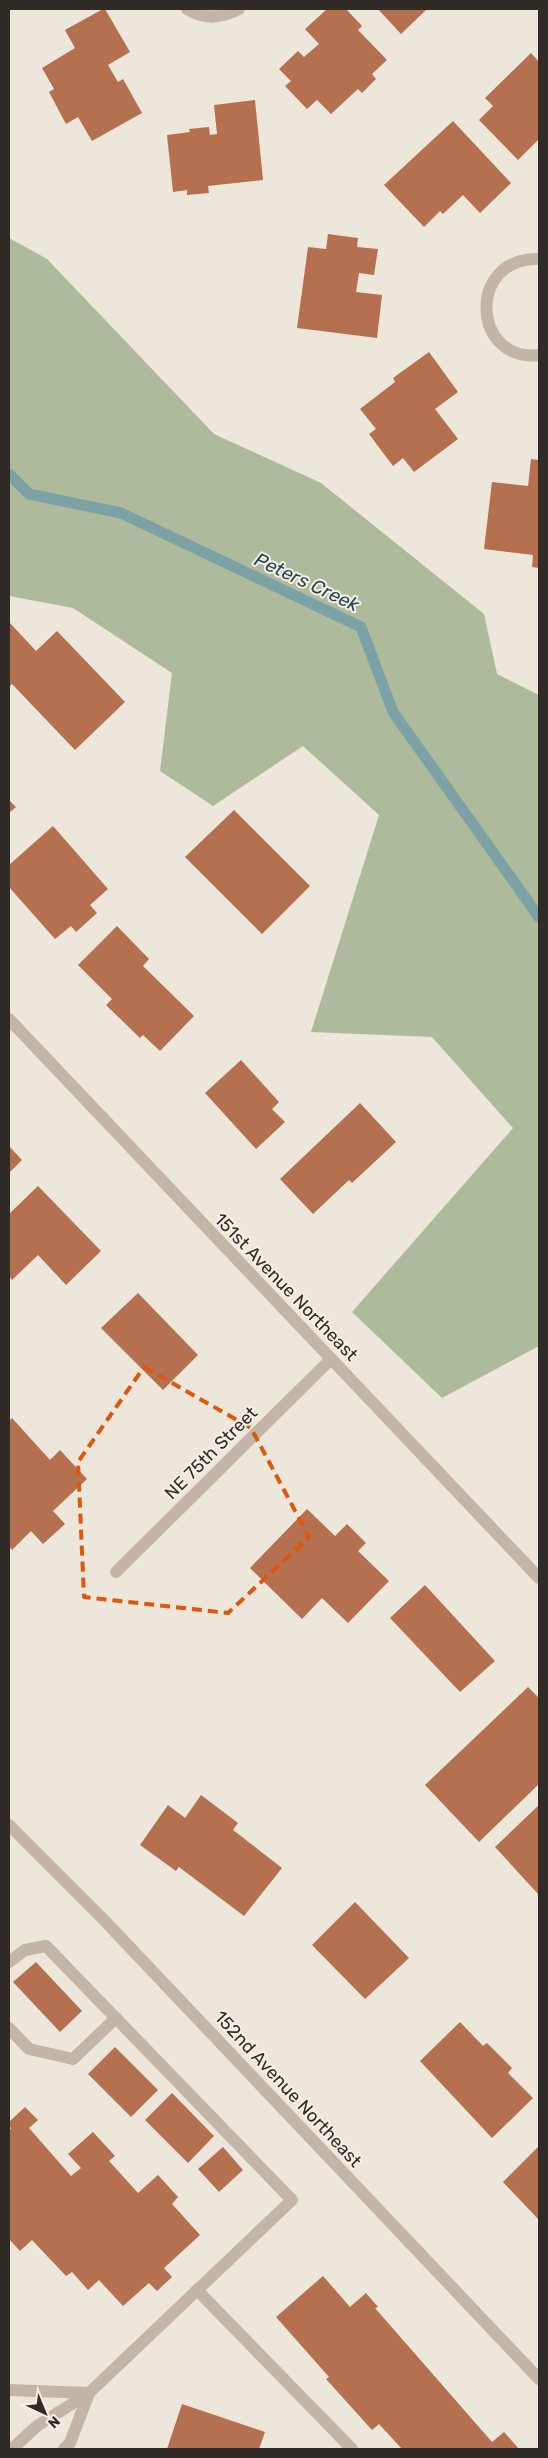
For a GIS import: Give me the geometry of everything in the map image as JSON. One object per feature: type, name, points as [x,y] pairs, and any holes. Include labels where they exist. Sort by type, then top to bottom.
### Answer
[{"type":"street","points":[[187,9],[210,17],[227,15],[240,9]]},
{"type":"street","points":[[539,259],[528,259],[513,264],[500,272],[490,285],[486,300],[486,315],[491,331],[501,344],[516,353],[539,356]]},
{"type":"street","name":"151st Avenue Northeast","points":[[9,1020],[539,1578]]},
{"type":"street","name":"NE 75th Street","points":[[116,1572],[331,1359]]},
{"type":"street","name":"152nd Avenue Northeast","points":[[9,1825],[103,1919],[539,2379]]},
{"type":"street","points":[[10,1957],[25,1950],[46,1946],[292,2200],[90,2393],[37,2426],[12,2449]]},
{"type":"street","points":[[9,2028],[29,2049],[73,2059],[116,2018]]},
{"type":"street","points":[[197,2290],[352,2449]]},
{"type":"street","points":[[9,2390],[90,2393]]},
{"type":"street","points":[[64,2449],[70,2443],[90,2393]]},
{"type":"highlighted area","points":[[144,1367],[251,1428],[309,1537],[228,1613],[84,1597],[78,1462]]},
{"type":"green space","points":[[9,238],[47,259],[214,434],[321,483],[484,614],[497,674],[539,695],[539,1346],[442,1398],[352,1312],[513,1128],[432,1037],[311,1032],[379,815],[303,746],[213,806],[160,771],[172,673],[73,608],[9,596]]},
{"type":"building","points":[[105,9],[130,52],[108,65],[118,82],[123,79],[142,113],[92,141],[78,117],[66,124],[49,92],[54,89],[42,68],[75,48],[65,30]]},
{"type":"building","points":[[327,9],[346,9],[362,26],[358,30],[387,60],[372,74],[376,79],[362,93],[358,89],[331,114],[317,100],[307,109],[285,86],[291,81],[279,69],[298,51],[304,57],[319,44],[305,29]]},
{"type":"building","points":[[378,9],[427,9],[401,34]]},
{"type":"building","points":[[531,53],[539,62],[539,139],[518,160],[479,120],[493,106],[485,98]]},
{"type":"building","points":[[255,100],[263,180],[208,186],[209,193],[187,195],[187,190],[173,192],[167,135],[190,132],[189,129],[209,127],[210,135],[217,134],[214,105]]},
{"type":"building","points":[[453,121],[511,183],[480,213],[463,195],[443,214],[440,211],[424,227],[384,185]]},
{"type":"building","points":[[328,234],[358,238],[357,247],[378,249],[374,275],[359,273],[356,292],[382,295],[377,338],[297,328],[308,247],[326,249]]},
{"type":"building","points":[[429,352],[458,392],[435,409],[458,439],[414,472],[403,458],[393,466],[369,434],[376,429],[360,409],[395,382],[393,378]]},
{"type":"building","points":[[531,459],[539,460],[539,568],[532,567],[533,555],[484,549],[492,482],[528,486]]},
{"type":"building","points":[[9,622],[36,651],[57,631],[125,702],[75,750],[12,684],[9,687]]},
{"type":"building","points":[[9,800],[16,807],[9,813]]},
{"type":"building","points":[[234,810],[310,886],[262,934],[185,857]]},
{"type":"building","points":[[53,826],[108,889],[90,905],[97,913],[76,932],[71,926],[55,939],[9,887],[9,865]]},
{"type":"building","points":[[117,926],[149,959],[143,966],[194,1016],[160,1051],[143,1035],[140,1038],[106,1005],[112,999],[78,965]]},
{"type":"building","points":[[241,1060],[279,1102],[272,1109],[285,1122],[256,1149],[205,1093]]},
{"type":"building","points":[[360,1103],[396,1142],[352,1183],[349,1180],[313,1214],[280,1179]]},
{"type":"building","points":[[9,1146],[22,1160],[9,1173]]},
{"type":"building","points":[[38,1186],[101,1251],[66,1285],[38,1255],[12,1280],[9,1276],[9,1214]]},
{"type":"building","points":[[138,1293],[198,1355],[163,1390],[101,1328]]},
{"type":"building","points":[[12,1418],[50,1460],[60,1450],[87,1479],[53,1511],[65,1524],[43,1544],[31,1531],[12,1550],[9,1546],[9,1421]]},
{"type":"building","points":[[307,1509],[335,1536],[347,1524],[366,1543],[358,1551],[389,1581],[348,1623],[322,1598],[302,1619],[250,1568]]},
{"type":"building","points":[[425,1585],[495,1661],[460,1692],[390,1618]]},
{"type":"building","points":[[528,1687],[539,1698],[539,1784],[479,1842],[425,1785]]},
{"type":"building","points":[[201,1795],[238,1823],[233,1830],[282,1868],[244,1916],[179,1867],[176,1871],[140,1845],[168,1805],[185,1818]]},
{"type":"building","points":[[539,1805],[539,1895],[495,1847]]},
{"type":"building","points":[[355,1902],[409,1958],[365,1999],[312,1945]]},
{"type":"building","points":[[36,1962],[82,2011],[60,2032],[13,1982]]},
{"type":"building","points":[[460,2022],[483,2046],[487,2043],[512,2068],[508,2073],[533,2098],[492,2138],[420,2061]]},
{"type":"building","points":[[115,2047],[158,2090],[131,2117],[88,2074]]},
{"type":"building","points":[[172,2093],[214,2136],[188,2163],[145,2120]]},
{"type":"building","points":[[25,2107],[38,2120],[29,2128],[71,2176],[81,2168],[68,2154],[93,2132],[115,2156],[109,2161],[138,2193],[158,2175],[178,2197],[172,2204],[200,2235],[164,2268],[172,2277],[157,2291],[149,2283],[123,2306],[99,2280],[88,2290],[72,2272],[66,2276],[32,2240],[20,2251],[9,2239],[9,2131],[11,2129],[9,2122]]},
{"type":"building","points":[[539,2146],[539,2220],[503,2182]]},
{"type":"building","points":[[223,2147],[243,2170],[219,2192],[198,2169]]},
{"type":"building","points":[[323,2276],[350,2307],[366,2293],[378,2307],[375,2308],[492,2442],[504,2432],[519,2449],[402,2449],[379,2424],[372,2430],[326,2379],[329,2377],[276,2317]]},
{"type":"building","points":[[182,2404],[265,2432],[259,2449],[167,2449]]},
{"type":"waterway","name":"Peters Creek","points":[[9,474],[29,494],[121,513],[361,627],[393,712],[539,917]]}]
